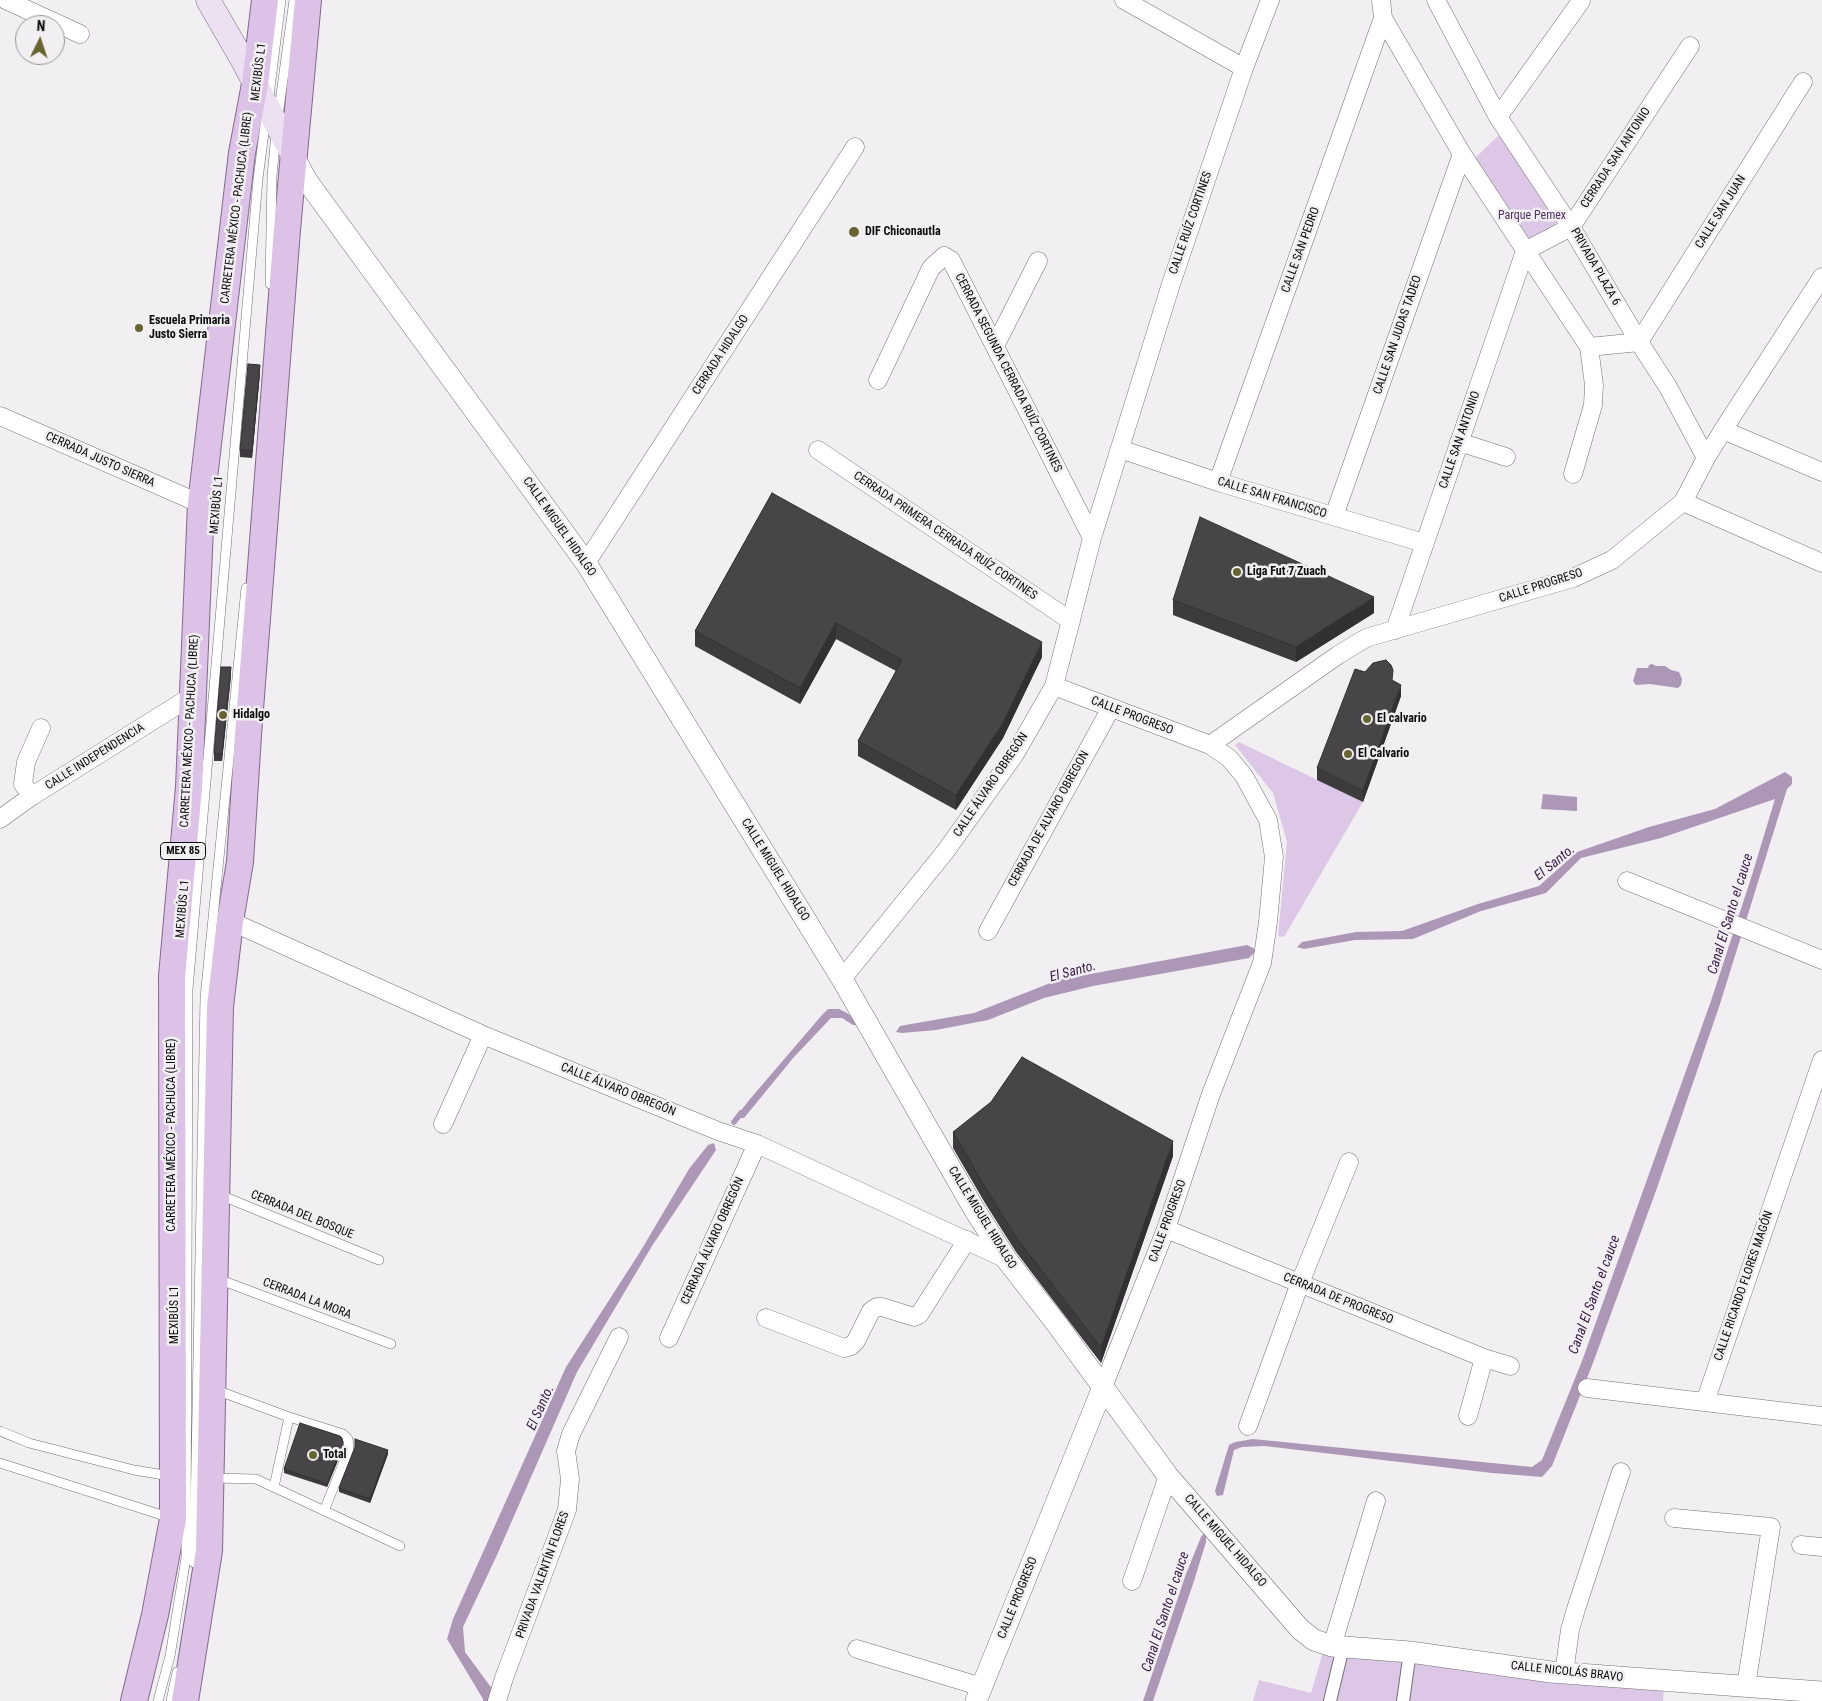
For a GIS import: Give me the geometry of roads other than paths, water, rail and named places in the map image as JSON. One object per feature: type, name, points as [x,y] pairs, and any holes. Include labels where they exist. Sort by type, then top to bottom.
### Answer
[{"type":"main road","name":"CALLE MIGUEL HIDALGO","points":[[208,0],[294,157]]},
{"type":"main road","name":"CARRETERA MÉXICO - PACHUCA (LIBRE)","points":[[134,1701],[156,1615],[173,1519],[172,976],[189,787],[201,504],[237,195],[255,84],[265,0]]},
{"type":"main road","points":[[185,1701],[209,1550],[220,1008],[230,921],[240,862],[252,685],[308,0]]},
{"type":"street","points":[[6,0],[80,34]]},
{"type":"street","points":[[1124,0],[1244,68]]},
{"type":"street","name":"CALLE RUÍZ CORTINES","points":[[1120,449],[1171,284],[1244,68],[1270,0]]},
{"type":"street","points":[[1381,0],[1383,18],[1462,154],[1588,347],[1594,385],[1593,405],[1572,474]]},
{"type":"street","name":"PRIVADA PLAZA 6","points":[[1436,0],[1498,117],[1571,226],[1668,388],[1706,458]]},
{"type":"street","points":[[1498,117],[1581,1]]},
{"type":"street","name":"CALLE SAN PEDRO","points":[[1218,482],[1383,18]]},
{"type":"street","name":"CERRADA SAN ANTONIO","points":[[1525,251],[1571,226],[1690,46]]},
{"type":"street","name":"CALLE SAN JUAN","points":[[1639,342],[1803,82]]},
{"type":"street","name":"CERRADA HIDALGO","points":[[586,563],[855,147]]},
{"type":"street","name":"CALLE SAN JUDAS TADEO","points":[[1334,516],[1462,154]]},
{"type":"street","name":"CALLE MIGUEL HIDALGO","points":[[294,157],[307,181],[586,563],[842,979],[974,1210],[1006,1259],[1056,1323],[1168,1476],[1300,1629],[1330,1644]]},
{"type":"street","name":"CALLE SAN ANTONIO","points":[[1395,630],[1525,251]]},
{"type":"street","name":"CERRADA SEGUNDA CERRADA RUÍZ CORTINES","points":[[878,380],[931,268],[944,256],[951,260],[1092,538]]},
{"type":"street","points":[[995,346],[1038,261]]},
{"type":"street","name":"CALLE PROGRESO","points":[[1210,745],[1338,655],[1366,638],[1573,578],[1612,560],[1683,502],[1723,430],[1822,277]]},
{"type":"street","points":[[1588,347],[1639,342]]},
{"type":"street","name":"CERRADA JUSTO SIERRA","points":[[1,419],[201,504]]},
{"type":"street","points":[[1723,430],[1822,472]]},
{"type":"street","points":[[1459,442],[1506,457]]},
{"type":"street","name":"CALLE SAN FRANCISCO","points":[[1120,449],[1218,482],[1424,543]]},
{"type":"street","name":"CALLE ÁLVARO OBREGÓN","points":[[842,979],[945,852],[1015,754],[1054,686],[1092,538],[1120,449]]},
{"type":"street","name":"CERRADA PRIMERA CERRADA RUÍZ CORTINES","points":[[818,450],[1071,621]]},
{"type":"street","points":[[1683,502],[1822,563]]},
{"type":"street","name":"CALLE PROGRESO","points":[[979,1694],[1166,1230],[1211,1094],[1262,963],[1274,857],[1268,820],[1244,776],[1230,758],[1210,745],[1054,686]]},
{"type":"street","name":"CALLE INDEPENDENCIA","points":[[0,819],[32,796],[192,696]]},
{"type":"street","name":"CERRADA DE ALVARO OBREGON","points":[[988,931],[1110,708]]},
{"type":"street","points":[[32,796],[23,784],[26,762],[41,728]]},
{"type":"street","points":[[1627,882],[1822,960]]},
{"type":"street","name":"CALLE ÁLVARO OBREGÓN","points":[[230,921],[483,1035],[718,1131],[756,1144],[1006,1259]]},
{"type":"street","points":[[443,1124],[483,1035]]},
{"type":"street","name":"CALLE RICARDO FLORES MAGÓN","points":[[1705,1402],[1822,1060]]},
{"type":"street","name":"CERRADA ÁLVARO OBREGÓN","points":[[669,1338],[756,1144]]},
{"type":"street","points":[[1248,1426],[1300,1283],[1349,1162]]},
{"type":"street","name":"CERRADA DE PROGRESO","points":[[1166,1230],[1484,1358],[1510,1366]]},
{"type":"street","points":[[766,1318],[844,1348],[851,1346],[856,1341],[871,1311],[877,1307],[914,1317],[918,1315],[967,1240]]},
{"type":"street","name":"PRIVADA VALENTÍN FLORES","points":[[497,1701],[567,1510],[570,1479],[566,1451],[571,1434],[619,1338]]},
{"type":"street","points":[[1468,1416],[1484,1358]]},
{"type":"street","points":[[1587,1388],[1822,1416]]},
{"type":"street","points":[[1564,1672],[1570,1630],[1621,1472]]},
{"type":"street","points":[[1132,1581],[1168,1476]]},
{"type":"street","points":[[1330,1701],[1330,1644],[1376,1501]]},
{"type":"street","points":[[1674,1518],[1771,1527],[1746,1686]]},
{"type":"street","points":[[1801,1545],[1822,1547]]},
{"type":"street","name":"CALLE NICOLÁS BRAVO","points":[[1330,1644],[1410,1652],[1564,1672],[1822,1692]]},
{"type":"street","points":[[857,1649],[979,1694]]},
{"type":"street","points":[[1403,1701],[1410,1652]]},
{"type":"lane","name":"MEXIBÚS L1","points":[[270,295],[272,116],[281,0]]},
{"type":"lane","name":"MEXIBÚS L1","points":[[158,1701],[170,1656],[186,1558],[188,988],[258,179],[294,0]]},
{"type":"lane","points":[[263,412],[270,324]]},
{"type":"lane","name":"MEXIBÚS L1","points":[[185,1623],[195,1554],[204,998],[248,578]]},
{"type":"lane","name":"CERRADA DEL BOSQUE","points":[[216,1194],[379,1260]]},
{"type":"lane","name":"CERRADA LA MORA","points":[[214,1277],[391,1344]]},
{"type":"lane","points":[[212,1388],[289,1417],[343,1434],[348,1439],[349,1450],[324,1511]]},
{"type":"lane","points":[[274,1487],[289,1417]]},
{"type":"lane","points":[[0,1431],[29,1443],[134,1470],[173,1476]]},
{"type":"lane","points":[[0,1463],[173,1519]]},
{"type":"lane","points":[[210,1478],[256,1479],[400,1546]]},
{"type":"lane","points":[[171,1701],[179,1662]]},
{"type":"waterway","name":"El Santo.","points":[[734,1122],[741,1113]]},
{"type":"place","name":"DIF Chiconautla","points":[[854,232]]},
{"type":"place","name":"Escuela Primaria Justo Sierra","points":[[139,328]]},
{"type":"place","name":"Liga Fut 7 Zuach","points":[[1237,572]]},
{"type":"place","name":"Hidalgo","points":[[223,715]]},
{"type":"place","name":"El calvario","points":[[1367,719]]},
{"type":"place","name":"El Calvario","points":[[1348,754]]},
{"type":"place","name":"Total","points":[[313,1455]]},
{"type":"park label","name":"Parque Pemex","points":[[1532,216]]},
{"type":"water label","name":"Canal El Santo el cauce","points":[[1731,914]]},
{"type":"water label","name":"Canal El Santo el cauce","points":[[1595,1295]]},
{"type":"water label","name":"Canal El Santo el cauce","points":[[1166,1612]]}]
